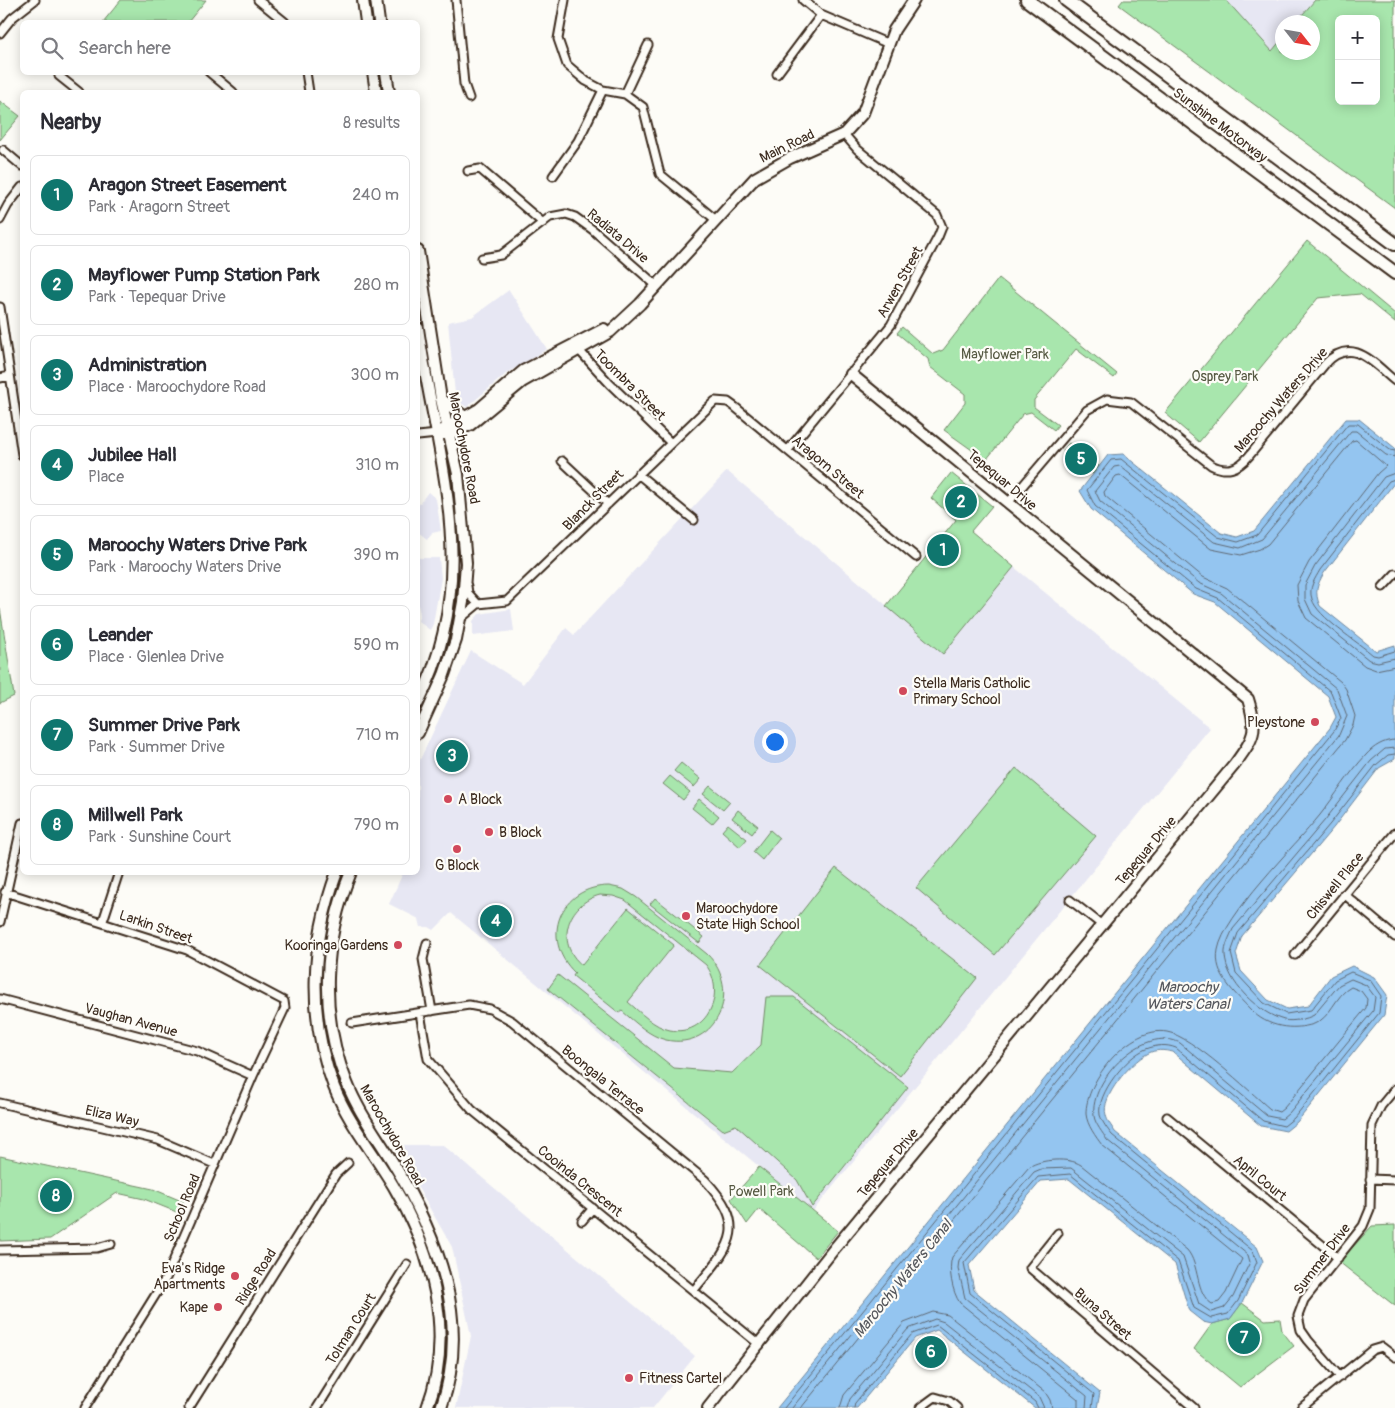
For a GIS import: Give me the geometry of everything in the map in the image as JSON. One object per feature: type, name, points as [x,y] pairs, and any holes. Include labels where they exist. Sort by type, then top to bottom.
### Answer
[{"type":"highway","name":"Sunshine Motorway","points":[[1027,0],[1395,274]]},
{"type":"highway","name":"Sunshine Motorway","points":[[1066,0],[1395,244]]},
{"type":"main road","points":[[363,0],[366,20]]},
{"type":"main road","points":[[376,0],[379,20]]},
{"type":"main road","name":"Main Road","points":[[436,434],[448,430],[479,409],[523,371],[610,332],[657,286],[755,178],[773,166],[844,134],[856,123],[869,102],[900,18],[914,0]]},
{"type":"main road","points":[[373,75],[376,90]]},
{"type":"main road","points":[[386,75],[389,90]]},
{"type":"main road","name":"Maroochydore Road","points":[[420,264],[441,399],[461,498],[466,580],[460,619],[444,675],[420,729]]},
{"type":"main road","name":"Maroochydore Road","points":[[420,340],[447,486],[452,534],[452,589],[442,643],[420,699]]},
{"type":"main road","name":"Main Road","points":[[448,430],[460,431],[474,422],[522,382],[577,348]]},
{"type":"main road","name":"Tepequar Drive","points":[[708,1408],[760,1345],[834,1249],[1235,764],[1251,741],[1255,723],[1248,699],[851,374]]},
{"type":"main road","points":[[441,399],[465,417]]},
{"type":"main road","name":"Maroochydore Road","points":[[336,875],[325,908],[317,950],[315,986],[319,1029],[328,1070],[342,1104],[403,1204],[425,1257],[435,1289],[440,1324],[440,1352],[435,1381],[427,1408]]},
{"type":"main road","name":"Maroochydore Road","points":[[350,875],[339,904],[331,942],[328,979],[331,1023],[339,1062],[354,1101],[413,1198],[432,1237],[445,1273],[452,1305],[454,1347],[449,1379],[441,1408]]},
{"type":"street","points":[[0,34],[12,18],[35,0]]},
{"type":"street","points":[[258,0],[283,20]]},
{"type":"street","points":[[456,0],[464,84],[469,98]]},
{"type":"street","points":[[565,0],[558,39],[567,65],[586,81],[603,90],[625,94],[643,107],[660,174],[716,220]]},
{"type":"street","points":[[802,0],[821,15],[889,44]]},
{"type":"street","points":[[777,74],[821,15]]},
{"type":"street","points":[[625,94],[648,45]]},
{"type":"street","points":[[213,75],[232,90]]},
{"type":"street","points":[[306,75],[309,90]]},
{"type":"street","points":[[59,76],[76,90]]},
{"type":"street","points":[[552,176],[578,141],[603,90]]},
{"type":"street","name":"Arwen Street","points":[[788,450],[891,325],[938,238],[942,226],[937,215],[857,149],[844,134]]},
{"type":"street","points":[[3,150],[20,164]]},
{"type":"street","points":[[468,171],[480,169],[543,223]]},
{"type":"street","points":[[0,220],[8,205],[20,190]]},
{"type":"street","name":"Radiata Drive","points":[[482,258],[501,255],[550,217],[566,214],[575,217],[657,286]]},
{"type":"street","points":[[0,307],[10,376],[19,402],[20,420]]},
{"type":"street","name":"Toombra Street","points":[[577,348],[610,384],[670,442]]},
{"type":"street","name":"Maroochy Waters Drive","points":[[1008,503],[1087,410],[1102,401],[1119,399],[1131,402],[1211,465],[1220,469],[1231,470],[1242,464],[1325,364],[1339,352],[1349,351],[1365,356],[1395,381]]},
{"type":"street","points":[[0,378],[10,376]]},
{"type":"street","name":"Blanck Street","points":[[478,604],[507,601],[709,404],[720,400]]},
{"type":"street","name":"Aragorn Street","points":[[720,400],[735,406],[916,557]]},
{"type":"street","points":[[420,436],[436,434]]},
{"type":"street","points":[[562,461],[608,504]]},
{"type":"street","points":[[638,474],[694,520]]},
{"type":"street","points":[[1383,587],[1395,574]]},
{"type":"street","points":[[460,619],[478,604],[468,594],[466,580]]},
{"type":"street","points":[[0,922],[5,892],[20,830]]},
{"type":"street","name":"Chiswell Place","points":[[1295,955],[1395,833]]},
{"type":"street","points":[[103,921],[118,875]]},
{"type":"street","name":"Larkin Street","points":[[5,892],[103,921],[188,950],[281,998],[284,1001],[285,1008]]},
{"type":"street","points":[[1344,894],[1395,937]]},
{"type":"street","points":[[1070,900],[1102,925]]},
{"type":"street","points":[[427,943],[423,959],[432,1010]]},
{"type":"street","name":"Vaughan Avenue","points":[[0,999],[197,1050],[253,1076]]},
{"type":"street","name":"Boongala Terrace","points":[[352,1023],[469,1005],[500,1013],[711,1187],[726,1210],[732,1234],[726,1250],[694,1290]]},
{"type":"street","name":"School Road","points":[[84,1408],[166,1278],[214,1164],[285,1008]]},
{"type":"street","name":"Cooinda Crescent","points":[[420,1013],[426,1051],[432,1065],[472,1110],[760,1345]]},
{"type":"street","name":"Summer Drive","points":[[1340,1377],[1301,1330],[1298,1316],[1304,1300],[1363,1226],[1370,1209],[1372,1125],[1381,1106],[1395,1090]]},
{"type":"street","name":"Eliza Way","points":[[0,1103],[158,1140],[214,1164]]},
{"type":"street","name":"April Court","points":[[1167,1117],[1338,1258]]},
{"type":"street","name":"Ridge Road","points":[[189,1408],[336,1174],[348,1163]]},
{"type":"street","points":[[1370,1178],[1395,1180]]},
{"type":"street","points":[[582,1221],[593,1208]]},
{"type":"street","name":"Buna Street","points":[[1058,1233],[1030,1268],[1188,1406]]},
{"type":"street","points":[[0,1250],[97,1248],[111,1244]]},
{"type":"street","name":"Tolman Court","points":[[317,1408],[407,1264]]},
{"type":"street","points":[[1301,1408],[1372,1350],[1382,1347],[1395,1357]]},
{"type":"street","points":[[920,1408],[935,1397],[949,1401],[957,1408]]},
{"type":"shaded area","points":[[1226,0],[1315,0],[1302,15],[1275,15],[1275,47],[1272,51]]},
{"type":"shaded area","points":[[509,290],[547,349],[507,373],[467,407],[462,404],[455,394],[448,322],[472,317]]},
{"type":"shaded area","points":[[727,471],[943,653],[1014,567],[1210,728],[813,1211],[451,913],[434,930],[429,927],[421,927],[419,919],[389,904],[402,875],[420,875],[420,760],[471,651],[523,684],[566,628],[574,635]]},
{"type":"shaded area","points":[[428,492],[436,499],[441,531],[432,533],[427,539],[420,534],[420,503]]},
{"type":"shaded area","points":[[420,558],[439,558],[441,578],[433,624],[430,630],[420,622]]},
{"type":"shaded area","points":[[511,609],[514,631],[473,636],[473,621],[479,614]]},
{"type":"shaded area","points":[[400,1145],[443,1145],[695,1356],[653,1408],[456,1408],[471,1336],[452,1247],[417,1186]]},
{"type":"green space","points":[[121,0],[206,0],[190,20],[105,20]]},
{"type":"green space","points":[[1123,0],[1226,0],[1272,51],[1275,47],[1275,60],[1320,60],[1320,15],[1302,15],[1315,0],[1395,0],[1395,208],[1119,5]]},
{"type":"green space","points":[[0,101],[20,116],[0,140]]},
{"type":"green space","name":"Osprey Park","points":[[1307,241],[1395,314],[1395,323],[1360,294],[1318,298],[1199,442],[1165,413]]},
{"type":"green space","name":"Mayflower Park","points":[[999,278],[1117,374],[1114,378],[1076,349],[1034,400],[1034,407],[1058,425],[1054,430],[1031,412],[1023,414],[986,460],[944,430],[965,403],[965,394],[930,367],[928,359],[897,333],[902,327],[933,354],[943,350]]},
{"type":"green space","points":[[1069,443],[1099,466],[1093,474],[1063,451]]},
{"type":"green space","points":[[951,473],[992,506],[971,531],[1014,567],[943,654],[886,606],[956,520],[931,498]]},
{"type":"green space","points":[[0,608],[14,696],[0,703]]},
{"type":"green space","points":[[681,763],[701,779],[694,787],[674,771]]},
{"type":"green space","points":[[1016,768],[1096,836],[995,955],[916,888]]},
{"type":"green space","points":[[670,776],[690,792],[683,800],[663,784]]},
{"type":"green space","points":[[710,786],[730,802],[723,810],[703,794]]},
{"type":"green space","points":[[699,799],[719,816],[712,824],[692,808]]},
{"type":"green space","points":[[738,810],[758,826],[752,834],[732,818]]},
{"type":"green space","points":[[728,824],[747,839],[740,847],[722,831]]},
{"type":"green space","points":[[770,830],[779,838],[762,860],[753,852]]},
{"type":"green space","points":[[836,868],[977,978],[900,1076],[760,965]]},
{"type":"green space","points":[[609,886],[623,889],[636,897],[707,954],[718,968],[723,984],[723,999],[719,1014],[711,1027],[699,1036],[684,1041],[660,1038],[642,1028],[622,1011],[619,1013],[573,976],[575,973],[564,960],[558,945],[557,931],[560,917],[567,905],[578,895],[592,888]],"holes":[[[600,895],[613,896],[625,900],[706,965],[712,976],[714,1000],[710,1011],[694,1027],[683,1030],[670,1030],[658,1026],[628,1002],[674,945],[628,908],[582,965],[573,956],[568,946],[567,935],[568,925],[573,915],[589,899]]]},
{"type":"green space","points":[[655,898],[704,937],[699,943],[650,904]]},
{"type":"green space","points":[[558,975],[674,1068],[732,1073],[761,1045],[766,997],[794,997],[908,1087],[812,1207],[797,1180],[736,1125],[723,1130],[548,989]]},
{"type":"green space","points":[[0,1156],[153,1189],[184,1202],[179,1213],[144,1199],[117,1193],[50,1239],[0,1241]]},
{"type":"green space","name":"Powell Park","points":[[759,1167],[838,1231],[816,1258],[759,1209],[747,1224],[731,1199]]},
{"type":"green space","points":[[1395,1225],[1395,1306],[1339,1262],[1372,1226]]},
{"type":"green space","points":[[1242,1303],[1265,1320],[1280,1319],[1282,1331],[1294,1346],[1240,1387],[1194,1349],[1212,1324],[1230,1319]]},
{"type":"water","name":"Maroochy Waters Canal","points":[[1346,419],[1359,419],[1395,448],[1395,482],[1324,573],[1318,585],[1317,597],[1320,606],[1376,651],[1395,645],[1395,759],[1379,768],[1334,827],[1242,936],[1236,954],[1241,971],[1268,1000],[1287,1009],[1308,1006],[1331,976],[1352,966],[1374,977],[1387,995],[1384,1015],[1297,1122],[1286,1131],[1261,1126],[1173,1052],[1166,1051],[1150,1052],[1133,1064],[1112,1090],[1105,1108],[1107,1119],[1115,1132],[1257,1247],[1263,1261],[1242,1303],[1230,1319],[1212,1324],[1203,1322],[1189,1311],[1175,1264],[1069,1179],[1041,1181],[969,1265],[974,1290],[1100,1393],[1097,1408],[1035,1408],[937,1330],[915,1338],[857,1408],[777,1408],[1330,728],[1336,717],[1328,696],[1215,602],[1193,594],[1091,509],[1080,491],[1108,455],[1123,454],[1221,533],[1237,537],[1254,531]]},
{"type":"place","name":"Maroochy Waters Drive Park","points":[[1081,459]]},
{"type":"place","name":"Mayflower Pump Station Park","points":[[961,502]]},
{"type":"place","name":"Aragon Street Easement","points":[[943,550]]},
{"type":"place","name":"Stella Maris Catholic Primary School","points":[[903,691]]},
{"type":"place","name":"Pleystone","points":[[1315,722]]},
{"type":"place","name":"Administration","points":[[452,756]]},
{"type":"place","name":"A Block","points":[[448,799]]},
{"type":"place","name":"B Block","points":[[489,832]]},
{"type":"place","name":"G Block","points":[[457,849]]},
{"type":"place","name":"Maroochydore State High School","points":[[686,916]]},
{"type":"place","name":"Jubilee Hall","points":[[496,921]]},
{"type":"place","name":"Kooringa Gardens","points":[[398,945]]},
{"type":"place","name":"Millwell Park","points":[[56,1196]]},
{"type":"place","name":"Eva's Ridge Apartments","points":[[235,1276]]},
{"type":"place","name":"Kape","points":[[218,1307]]},
{"type":"place","name":"Summer Drive Park","points":[[1244,1338]]},
{"type":"place","name":"Leander","points":[[931,1352]]},
{"type":"place","name":"Fitness Cartel","points":[[629,1378]]}]
